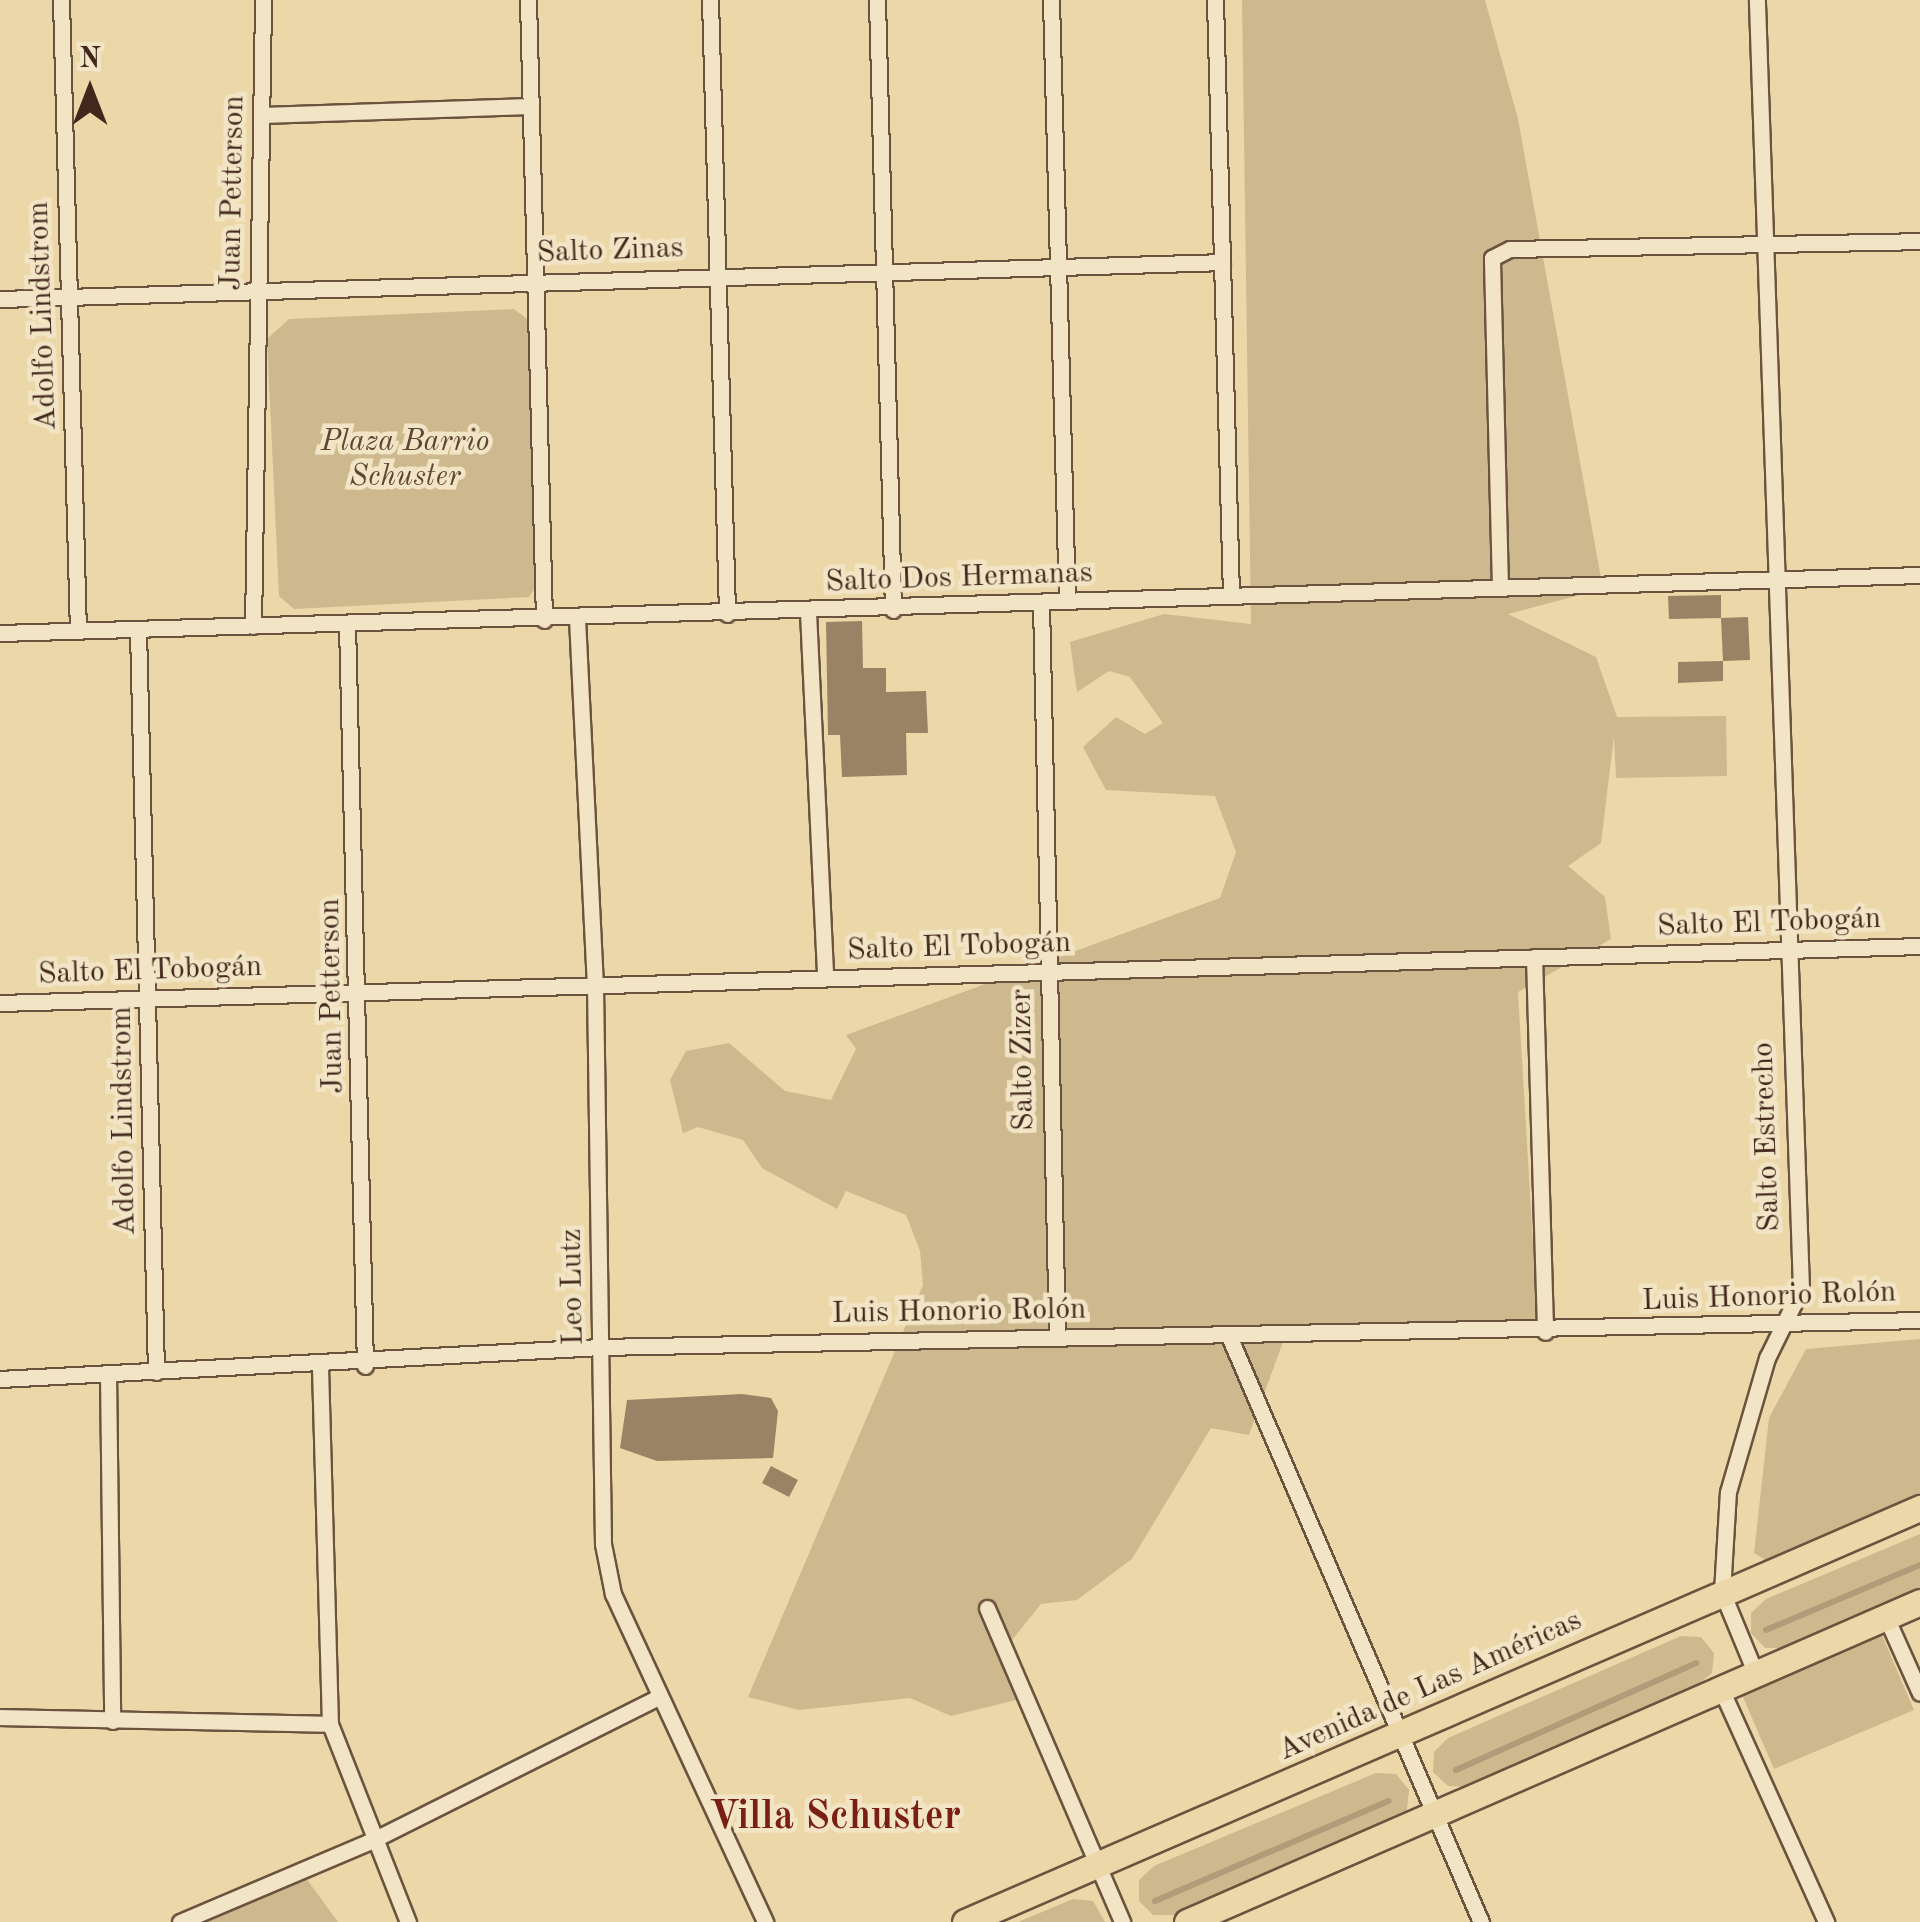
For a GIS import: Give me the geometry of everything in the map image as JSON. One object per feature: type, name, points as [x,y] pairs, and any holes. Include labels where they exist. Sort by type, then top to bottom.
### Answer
[{"type":"main road","name":"Avenida de Las Américas","points":[[965,1922],[1920,1508]]},
{"type":"main road","points":[[1188,1922],[1920,1602]]},
{"type":"street","name":"Adolfo Lindstrom","points":[[61,0],[78,631]]},
{"type":"street","name":"Juan Petterson","points":[[253,626],[262,0]]},
{"type":"street","points":[[528,0],[544,620]]},
{"type":"street","points":[[710,0],[727,614]]},
{"type":"street","points":[[877,0],[893,610]]},
{"type":"street","points":[[1051,0],[1067,602]]},
{"type":"street","points":[[1215,0],[1231,596]]},
{"type":"street","name":"Salto Estrecho","points":[[1755,1672],[1722,1592],[1737,1451],[1800,1289],[1762,245],[1758,0]]},
{"type":"street","points":[[262,115],[530,106]]},
{"type":"street","points":[[1500,588],[1492,258],[1510,249],[1920,241]]},
{"type":"street","name":"Salto Zinas","points":[[0,299],[70,292],[1222,262]]},
{"type":"street","name":"Salto Dos Hermanas","points":[[0,633],[893,610],[1920,575]]},
{"type":"street","name":"Salto Zizer","points":[[1040,603],[1057,1336]]},
{"type":"street","points":[[808,612],[825,978]]},
{"type":"street","name":"Leo Lutz","points":[[576,618],[595,985],[602,1544],[659,1697],[764,1922]]},
{"type":"street","name":"Juan Petterson","points":[[347,624],[361,992],[365,1366]]},
{"type":"street","name":"Adolfo Lindstrom","points":[[138,630],[156,1372]]},
{"type":"street","name":"Salto El Tobogán","points":[[0,1002],[1920,946]]},
{"type":"street","points":[[1534,957],[1544,1332]]},
{"type":"street","name":"Luis Honorio Rolón","points":[[0,1379],[365,1366],[602,1347],[1057,1336],[1544,1332],[1920,1320]]},
{"type":"street","points":[[1229,1336],[1481,1922]]},
{"type":"street","points":[[320,1367],[330,1724],[408,1922]]},
{"type":"street","points":[[108,1373],[112,1720]]},
{"type":"street","points":[[987,1608],[1122,1922]]},
{"type":"street","points":[[1886,1617],[1920,1693]]},
{"type":"street","points":[[1722,1689],[1826,1922]]},
{"type":"street","points":[[180,1922],[373,1840],[659,1697]]},
{"type":"street","points":[[0,1717],[330,1724]]},
{"type":"green space","points":[[1242,0],[1485,0],[1518,119],[1603,589],[1508,614],[1596,657],[1617,717],[1726,716],[1727,776],[1616,778],[1614,736],[1601,843],[1568,866],[1605,897],[1611,939],[1518,992],[1538,1329],[1283,1342],[1249,1435],[1211,1428],[1132,1559],[1077,1600],[1041,1604],[1012,1640],[1016,1700],[951,1716],[910,1698],[799,1710],[748,1697],[923,1285],[920,1251],[906,1215],[846,1191],[837,1209],[762,1168],[743,1140],[698,1127],[683,1133],[670,1080],[686,1051],[729,1043],[785,1091],[831,1100],[856,1049],[846,1035],[1220,898],[1236,852],[1215,796],[1106,790],[1083,747],[1116,717],[1145,734],[1163,723],[1130,677],[1109,671],[1077,692],[1070,642],[1164,614],[1251,624]]},
{"type":"green space","name":"Plaza Barrio Schuster","points":[[514,309],[531,322],[541,579],[529,597],[294,609],[279,596],[267,339],[289,319]]},
{"type":"green space","points":[[1920,1339],[1920,1494],[1765,1560],[1754,1553],[1769,1418],[1806,1349]]},
{"type":"green space","points":[[1920,1534],[1920,1591],[1786,1648],[1765,1648],[1751,1633],[1751,1613],[1766,1599]]},
{"type":"green space","points":[[1880,1631],[1914,1710],[1774,1769],[1740,1690]]},
{"type":"green space","points":[[1681,1636],[1701,1637],[1714,1653],[1712,1673],[1697,1685],[1468,1787],[1448,1786],[1433,1772],[1434,1752],[1448,1738]]},
{"type":"green space","points":[[1376,1773],[1396,1774],[1409,1790],[1407,1810],[1392,1822],[1174,1915],[1153,1915],[1139,1901],[1139,1880],[1154,1866]]},
{"type":"green space","points":[[306,1878],[338,1922],[205,1922]]},
{"type":"green space","points":[[1073,1899],[1093,1901],[1105,1922],[1018,1922]]},
{"type":"building","points":[[1721,595],[1721,618],[1669,619],[1668,596]]},
{"type":"building","points":[[1748,617],[1750,660],[1723,661],[1721,618]]},
{"type":"building","points":[[862,621],[863,668],[886,668],[886,692],[926,691],[928,733],[906,733],[907,775],[842,777],[840,735],[828,735],[826,622]]},
{"type":"building","points":[[1723,661],[1723,681],[1678,683],[1678,662]]},
{"type":"building","points":[[742,1394],[771,1398],[778,1411],[773,1458],[657,1461],[620,1448],[627,1400]]},
{"type":"building","points":[[771,1466],[798,1480],[789,1497],[762,1483]]},
{"type":"waterway","points":[[1766,1630],[1920,1565]]},
{"type":"waterway","points":[[1456,1770],[1696,1663]]},
{"type":"waterway","points":[[1155,1901],[1388,1801]]},
{"type":"district","name":"Villa Schuster","points":[[835,1818]]}]
